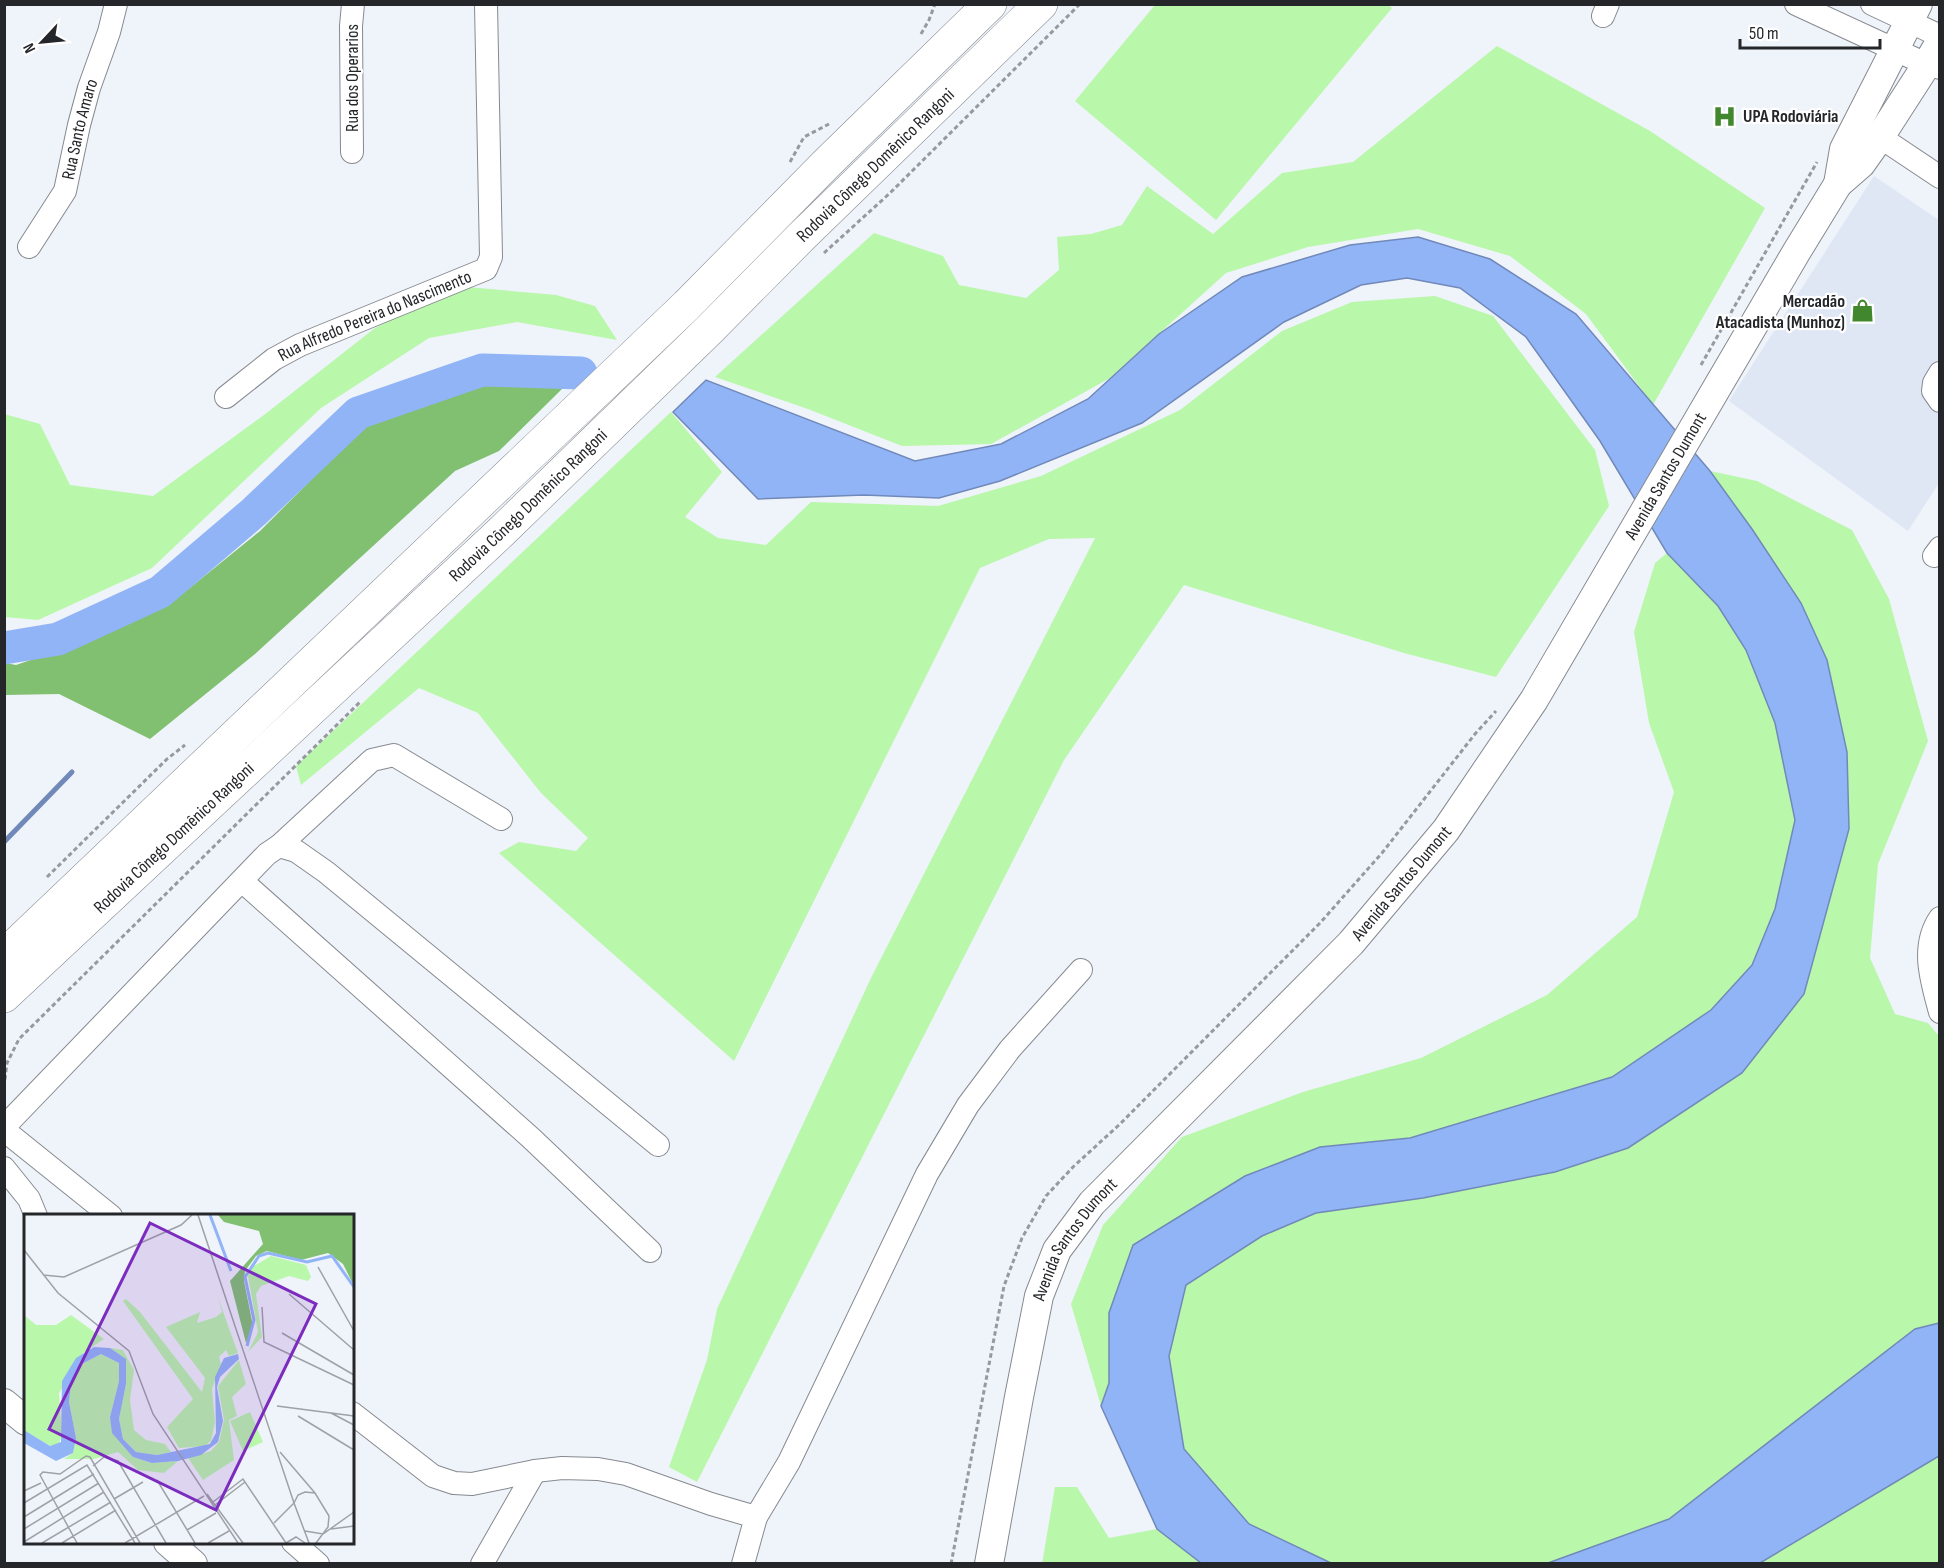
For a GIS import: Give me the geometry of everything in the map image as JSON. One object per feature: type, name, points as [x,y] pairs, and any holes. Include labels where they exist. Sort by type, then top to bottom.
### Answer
[{"type":"highway","name":"Rodovia Cônego Domênico Rangoni","points":[[4,956],[687,305],[827,163],[990,4]]},
{"type":"highway","name":"Rodovia Cônego Domênico Rangoni","points":[[4,996],[500,533],[1041,4]]},
{"type":"highway","points":[[4,1016],[99,922],[108,911],[113,894]]},
{"type":"main road","name":"Avenida Santos Dumont","points":[[1839,184],[1844,149],[1913,13]]},
{"type":"main road","name":"Avenida Santos Dumont","points":[[989,1563],[1039,1296],[1057,1250],[1092,1203],[1351,943],[1446,830],[1534,700],[1797,251],[1839,184],[1861,164],[1935,58]]},
{"type":"main road","points":[[4,1403],[24,1419]]},
{"type":"main road","points":[[170,1544],[193,1563]]},
{"type":"street","name":"Rua Santo Amaro","points":[[29,247],[65,191],[89,88],[109,32],[116,4]]},
{"type":"street","name":"Rua dos Operarios","points":[[352,152],[351,26],[353,4]]},
{"type":"street","name":"Rua Alfredo Pereira do Nascimento","points":[[226,397],[274,359],[300,345],[486,268],[491,257],[486,4]]},
{"type":"street","points":[[1796,4],[1820,9],[1896,50],[1935,58]]},
{"type":"street","points":[[1872,4],[1913,13],[1940,36]]},
{"type":"street","points":[[1880,137],[1940,177]]},
{"type":"street","points":[[1940,373],[1934,383],[1933,391],[1940,401]]},
{"type":"street","points":[[110,1214],[4,1128],[267,854],[279,846],[372,760],[394,755],[501,819]]},
{"type":"street","points":[[279,846],[296,851],[326,872],[658,1145]]},
{"type":"street","points":[[242,881],[531,1138],[650,1251]]},
{"type":"street","points":[[1940,918],[1930,941],[1928,963],[1940,1012]]},
{"type":"street","points":[[743,1563],[756,1517],[789,1462],[933,1164],[969,1105],[996,1068],[1081,970]]},
{"type":"street","points":[[4,1168],[29,1199],[36,1214]]},
{"type":"street","points":[[354,1415],[433,1476],[454,1483],[472,1484],[562,1468],[598,1469],[626,1474],[756,1517]]},
{"type":"street","points":[[482,1563],[535,1472]]},
{"type":"street","points":[[295,1544],[318,1563]]},
{"type":"path","points":[[818,257],[890,193],[1080,4]]},
{"type":"path","points":[[4,1087],[7,1063],[19,1039],[363,698]]},
{"type":"shaded area","name":"Mercadão Atacadista (Munhoz)","points":[[1874,176],[1939,220],[1939,483],[1908,531],[1729,401]]},
{"type":"green space","points":[[1387,4],[1392,8],[1216,220],[1075,101],[1155,5]]},
{"type":"green space","points":[[1497,46],[1650,131],[1765,208],[1653,405],[1586,314],[1510,256],[1418,229],[1308,247],[1226,273],[1110,378],[991,444],[902,446],[808,409],[715,377],[874,233],[943,256],[959,285],[1026,298],[1059,270],[1057,237],[1091,234],[1122,225],[1147,186],[1213,234],[1282,173],[1353,162]]},
{"type":"green space","points":[[456,286],[556,295],[595,306],[617,340],[517,322],[429,338],[321,408],[152,568],[38,620],[5,617],[4,414],[40,424],[70,485],[153,496],[264,415],[375,328]]},
{"type":"green space","points":[[1435,296],[1493,316],[1595,450],[1609,506],[1496,677],[1404,653],[1184,585],[1064,760],[697,1482],[669,1467],[707,1360],[717,1309],[871,978],[1095,538],[1049,539],[980,568],[734,1061],[499,853],[519,842],[576,851],[588,838],[541,793],[478,713],[419,688],[301,785],[296,766],[671,412],[722,472],[685,517],[718,538],[766,545],[811,502],[938,506],[1041,476],[1180,410],[1282,331],[1352,302]]},
{"type":"green space","points":[[472,378],[563,388],[499,451],[455,471],[255,654],[150,739],[59,694],[5,695],[5,663],[16,665],[95,638],[181,595],[260,531],[364,427],[403,403]]},
{"type":"green space","points":[[1710,471],[1757,481],[1852,530],[1889,599],[1928,741],[1878,864],[1870,958],[1895,1014],[1928,1023],[1939,1036],[1939,1323],[1915,1329],[1669,1519],[1548,1564],[1331,1563],[1249,1524],[1184,1449],[1169,1356],[1186,1285],[1262,1236],[1316,1213],[1423,1198],[1555,1172],[1628,1148],[1804,994],[1827,660],[1801,603]]},
{"type":"green space","points":[[1667,553],[1718,606],[1746,650],[1775,723],[1795,820],[1775,909],[1751,965],[1711,1010],[1612,1077],[1410,1138],[1320,1147],[1245,1176],[1133,1245],[1109,1313],[1109,1383],[1101,1406],[1071,1304],[1103,1225],[1182,1137],[1303,1092],[1421,1058],[1547,995],[1637,917],[1674,792],[1649,723],[1634,632],[1655,563]]},
{"type":"green space","points":[[1939,1456],[1939,1563],[1760,1563]]},
{"type":"green space","points":[[1055,1487],[1077,1487],[1109,1538],[1157,1529],[1201,1563],[1042,1564]]},
{"type":"water","points":[[1418,237],[1490,259],[1576,314],[1710,471],[1801,603],[1827,660],[1847,752],[1849,829],[1804,994],[1742,1073],[1628,1148],[1555,1172],[1423,1198],[1316,1213],[1262,1236],[1186,1285],[1169,1356],[1184,1449],[1249,1524],[1331,1563],[1201,1563],[1157,1529],[1101,1406],[1109,1383],[1109,1313],[1133,1245],[1245,1176],[1320,1147],[1410,1138],[1612,1077],[1711,1010],[1752,965],[1775,909],[1795,820],[1775,723],[1746,650],[1718,606],[1667,553],[1600,441],[1526,337],[1460,288],[1407,278],[1361,285],[1284,322],[1142,423],[1000,481],[939,498],[864,495],[758,499],[673,412],[706,380],[915,461],[1001,444],[1088,399],[1159,334],[1242,277],[1350,245]]},
{"type":"water","points":[[1939,1323],[1939,1456],[1760,1563],[1548,1563],[1669,1519],[1915,1329]]},
{"type":"waterway","points":[[4,648],[58,639],[160,592],[254,512],[358,413],[482,370],[581,373]]},
{"type":"waterway","points":[[4,842],[72,772]]},
{"type":"place","name":"UPA Rodoviária","points":[[1725,116]]},
{"type":"place","name":"Mercadão Atacadista (Munhoz)","points":[[1863,311]]}]
